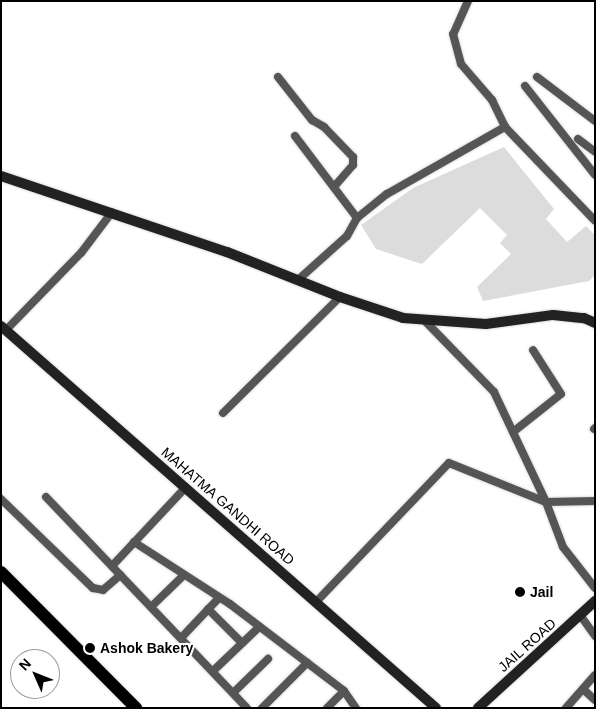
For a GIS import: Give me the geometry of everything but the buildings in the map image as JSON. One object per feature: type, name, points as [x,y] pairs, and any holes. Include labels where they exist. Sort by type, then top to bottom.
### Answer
[{"type":"main road","points":[[1,572],[136,708]]},
{"type":"main road","points":[[1,584],[128,708]]},
{"type":"street","points":[[468,1],[453,34],[461,64],[492,100],[505,127],[595,221]]},
{"type":"street","points":[[278,77],[312,120],[324,127],[353,157],[353,164],[334,187]]},
{"type":"street","points":[[537,77],[595,121]]},
{"type":"street","points":[[524,86],[595,175]]},
{"type":"street","points":[[299,279],[347,236],[357,218],[401,185],[505,127]]},
{"type":"street","points":[[295,136],[357,218]]},
{"type":"street","points":[[578,139],[595,152]]},
{"type":"street","points":[[1,176],[112,212],[299,279],[340,297],[403,318],[486,324],[553,315],[584,318],[595,322]]},
{"type":"street","points":[[4,328],[81,253],[112,212]]},
{"type":"street","points":[[224,413],[340,297]]},
{"type":"street","points":[[424,320],[494,392],[546,502],[563,547],[595,588]]},
{"type":"street","name":"MAHATMA GANDHI ROAD","points":[[4,328],[436,708]]},
{"type":"street","points":[[513,432],[561,394],[533,350]]},
{"type":"street","points":[[316,602],[449,463],[546,502],[595,502]]},
{"type":"street","points":[[112,566],[186,487]]},
{"type":"street","points":[[46,497],[247,708]]},
{"type":"street","points":[[1,499],[94,588],[104,590],[120,574]]},
{"type":"street","points":[[134,542],[220,598],[259,627],[344,691],[356,708]]},
{"type":"street","points":[[151,607],[184,575]]},
{"type":"street","points":[[181,638],[220,598]]},
{"type":"street","name":"JAIL ROAD","points":[[478,708],[595,601]]},
{"type":"street","points":[[208,610],[242,643]]},
{"type":"street","points":[[580,615],[595,636]]},
{"type":"street","points":[[213,671],[259,627]]},
{"type":"street","points":[[233,693],[268,659]]},
{"type":"street","points":[[262,708],[307,663]]},
{"type":"street","points":[[566,708],[595,675]]},
{"type":"street","points":[[583,689],[595,700]]},
{"type":"street","points":[[327,708],[344,691]]},
{"type":"shaded area","points":[[504,147],[554,209],[546,219],[567,242],[586,226],[595,235],[595,275],[589,281],[483,301],[477,287],[511,254],[500,243],[507,235],[480,208],[422,264],[376,249],[361,225],[413,188]]},
{"type":"place","name":"Jail","points":[[520,592]]},
{"type":"place","name":"Ashok Bakery","points":[[90,648]]}]
